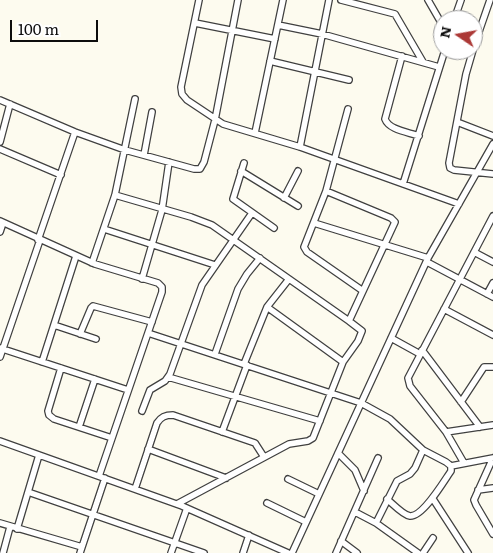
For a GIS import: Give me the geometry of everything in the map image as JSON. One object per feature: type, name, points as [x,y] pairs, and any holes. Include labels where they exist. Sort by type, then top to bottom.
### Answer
[{"type":"street","points":[[199,0],[181,91],[188,100],[215,120],[231,127],[300,147],[459,204]]},
{"type":"street","points":[[0,100],[75,132],[125,150],[194,169],[200,168],[204,162],[215,120],[238,0]]},
{"type":"street","points":[[255,133],[283,0]]},
{"type":"street","points":[[300,147],[329,0]]},
{"type":"street","points":[[341,0],[395,14],[423,62]]},
{"type":"street","points":[[483,20],[490,0]]},
{"type":"street","points":[[195,23],[232,32],[275,39]]},
{"type":"street","points":[[278,25],[322,34],[439,66]]},
{"type":"street","points":[[402,56],[385,118],[391,126],[419,136]]},
{"type":"street","points":[[403,184],[441,60]]},
{"type":"street","points":[[470,60],[449,163],[450,168],[493,174]]},
{"type":"street","points":[[270,61],[349,80]]},
{"type":"street","points":[[92,262],[115,195],[135,98]]},
{"type":"street","points":[[0,142],[10,104]]},
{"type":"street","points":[[348,110],[326,191],[304,244],[304,250],[363,291]]},
{"type":"street","points":[[144,155],[152,112]]},
{"type":"street","points":[[457,122],[493,136]]},
{"type":"street","points":[[0,357],[1,348],[75,132]]},
{"type":"street","points":[[292,553],[427,260],[493,144]]},
{"type":"street","points":[[0,148],[61,175]]},
{"type":"street","points":[[142,278],[162,210],[169,162]]},
{"type":"street","points":[[244,163],[233,198],[274,228]]},
{"type":"street","points":[[241,171],[298,206]]},
{"type":"street","points":[[284,198],[298,171]]},
{"type":"street","points":[[326,191],[394,220],[394,226],[349,321]]},
{"type":"street","points":[[115,195],[212,225],[360,328],[362,335],[343,362],[313,438],[308,441],[288,444],[177,504]]},
{"type":"street","points":[[142,412],[150,390],[162,384],[168,377],[202,284],[252,213]]},
{"type":"street","points":[[464,464],[446,432],[409,383],[409,374],[493,216]]},
{"type":"street","points":[[0,232],[2,222],[76,256],[158,284],[163,290],[112,438],[93,516],[81,550],[0,523]]},
{"type":"street","points":[[314,223],[427,260],[490,296],[493,284]]},
{"type":"street","points":[[104,229],[151,246],[215,265]]},
{"type":"street","points":[[474,252],[493,262]]},
{"type":"street","points":[[42,362],[76,256]]},
{"type":"street","points":[[214,354],[238,289],[260,258]]},
{"type":"street","points":[[222,432],[267,307],[289,279]]},
{"type":"street","points":[[80,334],[90,308],[93,306],[152,322]]},
{"type":"street","points":[[267,307],[343,362]]},
{"type":"street","points":[[444,309],[493,335]]},
{"type":"street","points":[[54,325],[96,339]]},
{"type":"street","points":[[148,333],[362,403],[390,419],[423,450],[451,466],[493,458]]},
{"type":"street","points":[[391,338],[421,352],[480,427]]},
{"type":"street","points":[[1,348],[128,390]]},
{"type":"street","points":[[461,402],[484,366],[493,367]]},
{"type":"street","points":[[61,368],[48,411],[49,415],[54,419],[112,438]]},
{"type":"street","points":[[168,377],[320,421]]},
{"type":"street","points":[[79,427],[95,379]]},
{"type":"street","points":[[135,489],[157,423],[161,417],[167,415],[173,415],[255,443],[264,457]]},
{"type":"street","points":[[446,432],[493,425]]},
{"type":"street","points":[[0,443],[177,504],[288,553]]},
{"type":"street","points":[[148,449],[226,478]]},
{"type":"street","points":[[376,523],[397,482],[415,468],[423,450]]},
{"type":"street","points":[[338,453],[355,470],[364,491]]},
{"type":"street","points":[[17,529],[39,455]]},
{"type":"street","points":[[336,553],[378,458]]},
{"type":"street","points":[[493,458],[474,500],[493,534]]},
{"type":"street","points":[[388,499],[406,514],[411,516],[416,514],[433,499],[450,472],[451,466]]},
{"type":"street","points":[[288,479],[319,494]]},
{"type":"street","points":[[478,490],[493,488]]},
{"type":"street","points":[[28,492],[204,553]]},
{"type":"street","points":[[433,499],[468,553]]},
{"type":"street","points":[[267,503],[306,522]]},
{"type":"street","points":[[171,553],[187,508]]},
{"type":"street","points":[[355,512],[376,523],[418,553]]},
{"type":"street","points":[[2,550],[10,526]]},
{"type":"street","points":[[243,553],[249,535]]},
{"type":"street","points":[[423,553],[433,538]]},
{"type":"street","points":[[341,541],[357,553]]}]
